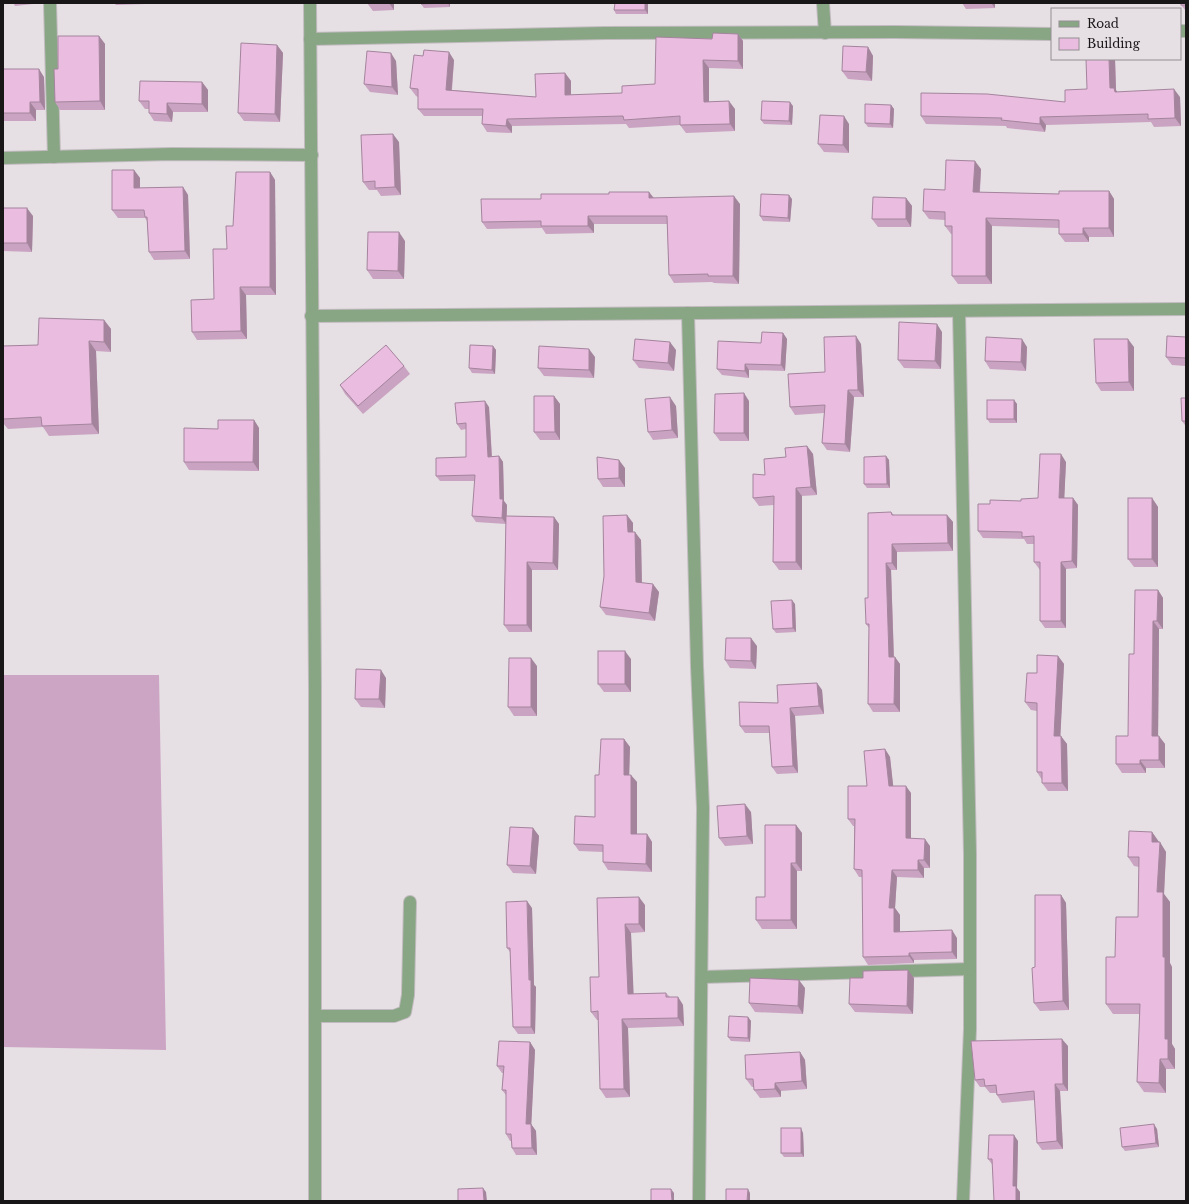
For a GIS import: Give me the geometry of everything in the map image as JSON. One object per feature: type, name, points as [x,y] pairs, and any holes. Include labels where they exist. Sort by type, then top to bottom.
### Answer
[{"type":"street","points":[[50,3],[54,157]]},
{"type":"street","points":[[310,3],[312,155],[311,316],[315,684],[315,1201]]},
{"type":"street","points":[[823,3],[825,33]]},
{"type":"street","points":[[310,40],[605,33],[1051,34]]},
{"type":"street","points":[[3,158],[172,154],[312,155]]},
{"type":"street","points":[[311,316],[1186,309]]},
{"type":"street","points":[[959,311],[969,734],[970,1029],[963,1201]]},
{"type":"street","points":[[688,313],[697,666],[703,808],[699,1201]]},
{"type":"street","points":[[315,1016],[394,1016],[404,1012],[408,995],[410,902]]},
{"type":"street","points":[[702,976],[970,969]]},
{"type":"shaded area","points":[[3,675],[159,675],[166,1050],[3,1047]]},
{"type":"building","points":[[421,3],[448,3],[421,4]]},
{"type":"building","points":[[615,3],[645,3],[645,10],[614,10]]},
{"type":"building","points":[[713,33],[738,34],[738,61],[703,60],[704,102],[729,101],[730,124],[680,125],[680,116],[624,120],[623,116],[507,119],[506,126],[482,124],[483,109],[418,109],[418,89],[410,88],[414,55],[423,56],[424,50],[449,52],[446,90],[536,97],[535,74],[565,73],[565,95],[622,93],[622,86],[655,84],[656,37],[712,39]]},
{"type":"building","points":[[58,36],[99,36],[100,101],[55,102],[54,69],[58,69]]},
{"type":"building","points":[[241,43],[277,45],[275,114],[238,113]]},
{"type":"building","points":[[843,46],[868,47],[866,72],[842,71]]},
{"type":"building","points":[[367,51],[391,53],[392,87],[364,84]]},
{"type":"building","points":[[1086,60],[1109,60],[1110,88],[1114,88],[1115,92],[1174,89],[1175,118],[1148,119],[1148,114],[1040,117],[1040,124],[1001,120],[1002,118],[921,116],[921,93],[987,94],[1065,102],[1065,90],[1087,89]]},
{"type":"building","points":[[3,69],[39,69],[40,102],[30,102],[30,113],[3,113]]},
{"type":"building","points":[[140,81],[202,82],[202,104],[167,103],[167,114],[149,113],[149,101],[139,101]]},
{"type":"building","points":[[762,101],[790,102],[789,121],[761,120]]},
{"type":"building","points":[[865,104],[891,105],[890,124],[865,123]]},
{"type":"building","points":[[820,115],[844,116],[843,145],[818,144]]},
{"type":"building","points":[[393,134],[395,187],[375,188],[375,181],[363,182],[361,135]]},
{"type":"building","points":[[946,160],[975,161],[973,192],[1059,194],[1059,191],[1109,191],[1109,228],[1083,228],[1083,234],[1059,234],[1059,220],[986,218],[986,276],[952,276],[952,226],[945,226],[945,212],[923,211],[924,189],[945,190]]},
{"type":"building","points":[[112,170],[134,170],[134,188],[183,187],[185,251],[149,252],[147,217],[145,217],[144,210],[112,210]]},
{"type":"building","points":[[236,172],[270,172],[270,287],[240,287],[241,331],[192,332],[191,300],[214,299],[213,249],[227,249],[226,226],[233,226]]},
{"type":"building","points":[[609,192],[649,192],[649,198],[734,196],[733,276],[708,276],[708,274],[669,275],[667,216],[588,216],[588,226],[541,226],[541,221],[482,222],[481,199],[541,199],[541,194],[609,194]]},
{"type":"building","points":[[761,194],[789,195],[788,218],[760,216]]},
{"type":"building","points":[[873,197],[906,198],[906,219],[872,219]]},
{"type":"building","points":[[3,208],[27,208],[27,243],[3,243]]},
{"type":"building","points":[[368,232],[399,232],[398,271],[367,270]]},
{"type":"building","points":[[39,318],[104,320],[104,342],[89,341],[92,424],[42,426],[41,417],[3,419],[3,346],[38,345]]},
{"type":"building","points":[[899,322],[937,324],[935,361],[898,360]]},
{"type":"building","points":[[762,332],[783,333],[781,365],[745,364],[745,371],[717,369],[718,341],[761,343]]},
{"type":"building","points":[[856,336],[858,390],[848,390],[845,444],[822,443],[825,405],[790,407],[788,374],[825,372],[824,337]]},
{"type":"building","points":[[1167,336],[1186,337],[1186,358],[1166,357]]},
{"type":"building","points":[[986,337],[1022,339],[1021,362],[985,361]]},
{"type":"building","points":[[635,339],[670,342],[668,363],[633,360]]},
{"type":"building","points":[[1094,339],[1128,339],[1129,382],[1096,383]]},
{"type":"building","points":[[386,345],[404,366],[358,406],[340,385]]},
{"type":"building","points":[[470,345],[493,346],[492,370],[469,368]]},
{"type":"building","points":[[539,346],[589,349],[589,370],[538,368]]},
{"type":"building","points":[[744,393],[744,433],[714,433],[715,394]]},
{"type":"building","points":[[534,396],[554,396],[555,432],[534,432]]},
{"type":"building","points":[[670,397],[672,430],[648,432],[645,399]]},
{"type":"building","points":[[1181,398],[1186,398],[1186,421],[1182,421]]},
{"type":"building","points":[[987,400],[1014,400],[1014,419],[987,419]]},
{"type":"building","points":[[485,401],[488,457],[499,456],[500,499],[503,499],[502,518],[472,516],[475,475],[436,476],[436,458],[466,457],[466,423],[457,424],[455,403]]},
{"type":"building","points":[[218,420],[254,420],[253,462],[184,462],[184,428],[218,429]]},
{"type":"building","points":[[807,446],[811,487],[796,488],[796,562],[773,562],[774,496],[753,498],[753,474],[765,475],[764,459],[786,457],[785,448]]},
{"type":"building","points":[[1040,454],[1061,454],[1059,498],[1073,498],[1072,561],[1061,562],[1061,621],[1040,621],[1040,562],[1034,562],[1034,536],[1022,537],[1022,532],[978,531],[978,504],[990,504],[990,500],[1021,501],[1021,499],[1038,498]]},
{"type":"building","points":[[886,456],[887,484],[864,484],[864,457]]},
{"type":"building","points":[[597,457],[619,460],[619,478],[598,479]]},
{"type":"building","points":[[1128,498],[1152,498],[1152,559],[1128,559]]},
{"type":"building","points":[[891,512],[892,515],[947,515],[948,543],[892,544],[892,563],[886,563],[889,657],[895,657],[894,704],[868,704],[869,624],[866,624],[865,598],[868,598],[868,513]]},
{"type":"building","points":[[627,515],[628,532],[635,532],[636,582],[653,584],[649,613],[600,607],[604,576],[603,516]]},
{"type":"building","points":[[506,516],[554,517],[553,563],[527,562],[527,625],[504,625]]},
{"type":"building","points":[[1135,590],[1158,590],[1157,621],[1153,621],[1152,736],[1159,736],[1159,760],[1140,760],[1140,764],[1116,764],[1116,736],[1128,736],[1129,654],[1134,654]]},
{"type":"building","points":[[792,600],[793,628],[773,629],[771,601]]},
{"type":"building","points":[[726,638],[751,638],[751,661],[725,660]]},
{"type":"building","points":[[598,651],[625,651],[625,684],[598,684]]},
{"type":"building","points":[[1037,655],[1058,656],[1054,736],[1061,736],[1062,783],[1042,783],[1042,772],[1037,772],[1037,703],[1025,702],[1027,673],[1037,673]]},
{"type":"building","points":[[509,658],[531,658],[531,707],[508,707]]},
{"type":"building","points":[[356,669],[381,670],[379,699],[355,699]]},
{"type":"building","points":[[817,683],[819,706],[790,708],[793,766],[772,767],[769,726],[740,726],[739,702],[778,703],[777,685]]},
{"type":"building","points":[[601,739],[624,739],[624,775],[631,775],[631,834],[647,834],[646,864],[603,862],[603,845],[574,844],[575,816],[595,817],[595,775],[599,775]]},
{"type":"building","points":[[885,749],[889,786],[906,786],[906,838],[925,839],[924,860],[918,860],[918,870],[892,870],[889,908],[894,908],[894,932],[952,930],[952,952],[909,953],[909,956],[863,957],[862,870],[854,869],[855,819],[848,819],[848,786],[867,786],[864,751]]},
{"type":"building","points":[[745,804],[747,836],[719,838],[717,806]]},
{"type":"building","points":[[765,825],[796,825],[796,863],[791,863],[791,920],[756,920],[756,897],[765,897]]},
{"type":"building","points":[[510,827],[533,828],[530,866],[507,865]]},
{"type":"building","points":[[1129,831],[1152,832],[1152,842],[1160,842],[1157,892],[1163,892],[1165,1039],[1168,1039],[1168,1059],[1160,1059],[1159,1083],[1137,1082],[1140,1004],[1106,1004],[1106,957],[1115,957],[1116,917],[1138,917],[1139,857],[1128,857]]},
{"type":"building","points":[[1035,895],[1061,895],[1063,1001],[1034,1003],[1032,968],[1035,967]]},
{"type":"building","points":[[639,897],[639,924],[625,924],[628,994],[666,993],[666,997],[678,997],[678,1018],[622,1019],[624,1089],[600,1089],[598,1011],[591,1012],[590,977],[599,977],[597,898]]},
{"type":"building","points":[[527,901],[529,980],[531,980],[531,1027],[513,1027],[510,948],[507,948],[506,902]]},
{"type":"building","points":[[908,970],[907,1006],[849,1004],[850,978],[863,978],[863,971]]},
{"type":"building","points":[[750,978],[799,980],[798,1006],[749,1003]]},
{"type":"building","points":[[729,1016],[748,1017],[748,1038],[728,1037]]},
{"type":"building","points":[[1062,1039],[1063,1084],[1055,1084],[1057,1141],[1037,1143],[1034,1091],[997,1095],[996,1085],[985,1086],[984,1079],[975,1080],[971,1041]]},
{"type":"building","points":[[499,1041],[530,1042],[526,1124],[531,1124],[532,1148],[512,1148],[511,1134],[506,1134],[506,1090],[502,1090],[504,1066],[497,1066]]},
{"type":"building","points":[[800,1052],[802,1081],[775,1083],[775,1089],[754,1090],[753,1079],[746,1079],[745,1055]]},
{"type":"building","points":[[1154,1124],[1156,1143],[1122,1147],[1120,1128]]},
{"type":"building","points":[[781,1128],[801,1128],[801,1153],[781,1153]]},
{"type":"building","points":[[989,1135],[1014,1135],[1013,1186],[1016,1186],[1016,1201],[994,1201],[992,1159],[988,1159]]},
{"type":"building","points":[[483,1188],[484,1201],[458,1201],[458,1189]]},
{"type":"building","points":[[651,1189],[671,1189],[672,1201],[651,1201]]},
{"type":"building","points":[[726,1189],[748,1189],[747,1201],[726,1201]]}]
